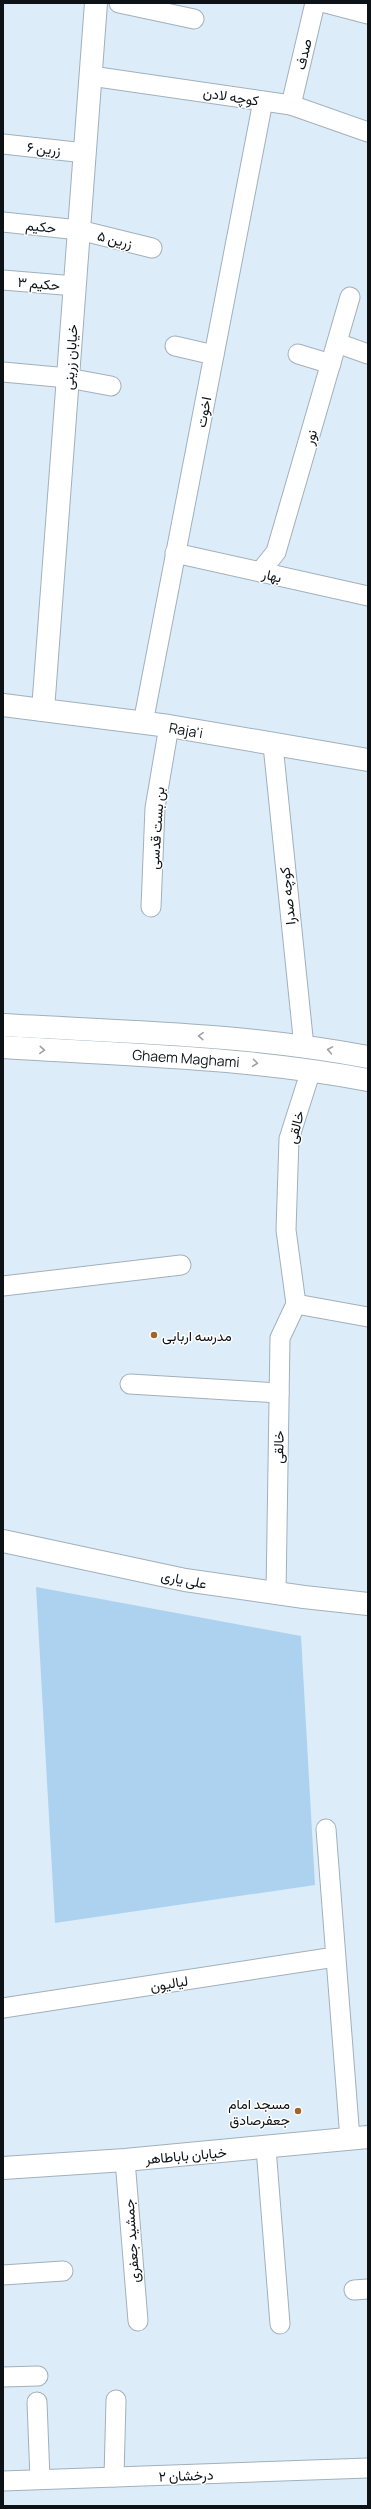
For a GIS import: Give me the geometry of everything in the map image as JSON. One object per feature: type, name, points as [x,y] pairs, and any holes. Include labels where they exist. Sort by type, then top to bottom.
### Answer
[{"type":"main road","name":"خیابان زرینی","points":[[43,710],[96,3]]},
{"type":"main road","name":"Raja'i","points":[[3,705],[169,726],[273,745],[368,760]]},
{"type":"main road","name":"Ghaem Maghami","points":[[3,1025],[236,1038],[304,1047],[368,1058]]},
{"type":"main road","name":"Ghaem Maghami","points":[[3,1048],[234,1061],[311,1070],[368,1080]]},
{"type":"main road","name":"علی یاری","points":[[3,1541],[185,1580],[276,1594],[368,1604]]},
{"type":"main road","name":"خیابان باباطاهر","points":[[3,2168],[125,2160],[266,2148],[359,2138]]},
{"type":"street","points":[[119,3],[194,19]]},
{"type":"street","name":"صدف","points":[[291,106],[315,3]]},
{"type":"street","points":[[326,3],[368,14]]},
{"type":"street","name":"کوچه لادن","points":[[91,76],[291,106],[368,132]]},
{"type":"street","name":"اخوت","points":[[143,723],[263,101]]},
{"type":"street","name":"زرین ۶","points":[[3,144],[85,153]]},
{"type":"street","name":"حکیم","points":[[3,222],[79,230]]},
{"type":"street","name":"زرین ۵","points":[[79,230],[152,248]]},
{"type":"street","name":"حکیم ۳","points":[[3,280],[75,286]]},
{"type":"street","name":"نور","points":[[260,572],[276,552],[350,297]]},
{"type":"street","points":[[337,343],[368,354]]},
{"type":"street","points":[[175,346],[214,355]]},
{"type":"street","points":[[298,354],[331,364]]},
{"type":"street","points":[[3,372],[68,378],[111,386]]},
{"type":"street","name":"بهار","points":[[176,553],[368,596]]},
{"type":"street","name":"بن بست قدسی","points":[[151,906],[155,808],[169,726]]},
{"type":"street","name":"کوچه صدرا","points":[[273,745],[304,1047]]},
{"type":"street","name":"خالقی","points":[[276,1594],[280,1338],[296,1304],[286,1230],[289,1139],[311,1070]]},
{"type":"street","points":[[3,1286],[181,1266]]},
{"type":"street","points":[[296,1304],[368,1317]]},
{"type":"street","points":[[130,1384],[279,1393]]},
{"type":"street","points":[[326,1829],[336,1957],[359,2138]]},
{"type":"street","name":"لیالیون","points":[[3,2008],[336,1957]]},
{"type":"street","points":[[266,2148],[280,2324]]},
{"type":"street","name":"جمشید جعفری","points":[[125,2160],[138,2321]]},
{"type":"street","points":[[3,2275],[63,2271]]},
{"type":"street","points":[[3,2377],[38,2376]]},
{"type":"street","points":[[114,2477],[116,2400]]},
{"type":"street","points":[[37,2402],[40,2479]]},
{"type":"street","name":"درخشان ۲","points":[[3,2481],[368,2468]]},
{"type":"shaded area","points":[[36,1587],[301,1636],[315,1885],[55,1923]]},
{"type":"place","name":"مدرسه اربابی","points":[[154,1335]]},
{"type":"place","name":"مسجد امام جعفرصادق","points":[[298,2111]]}]
